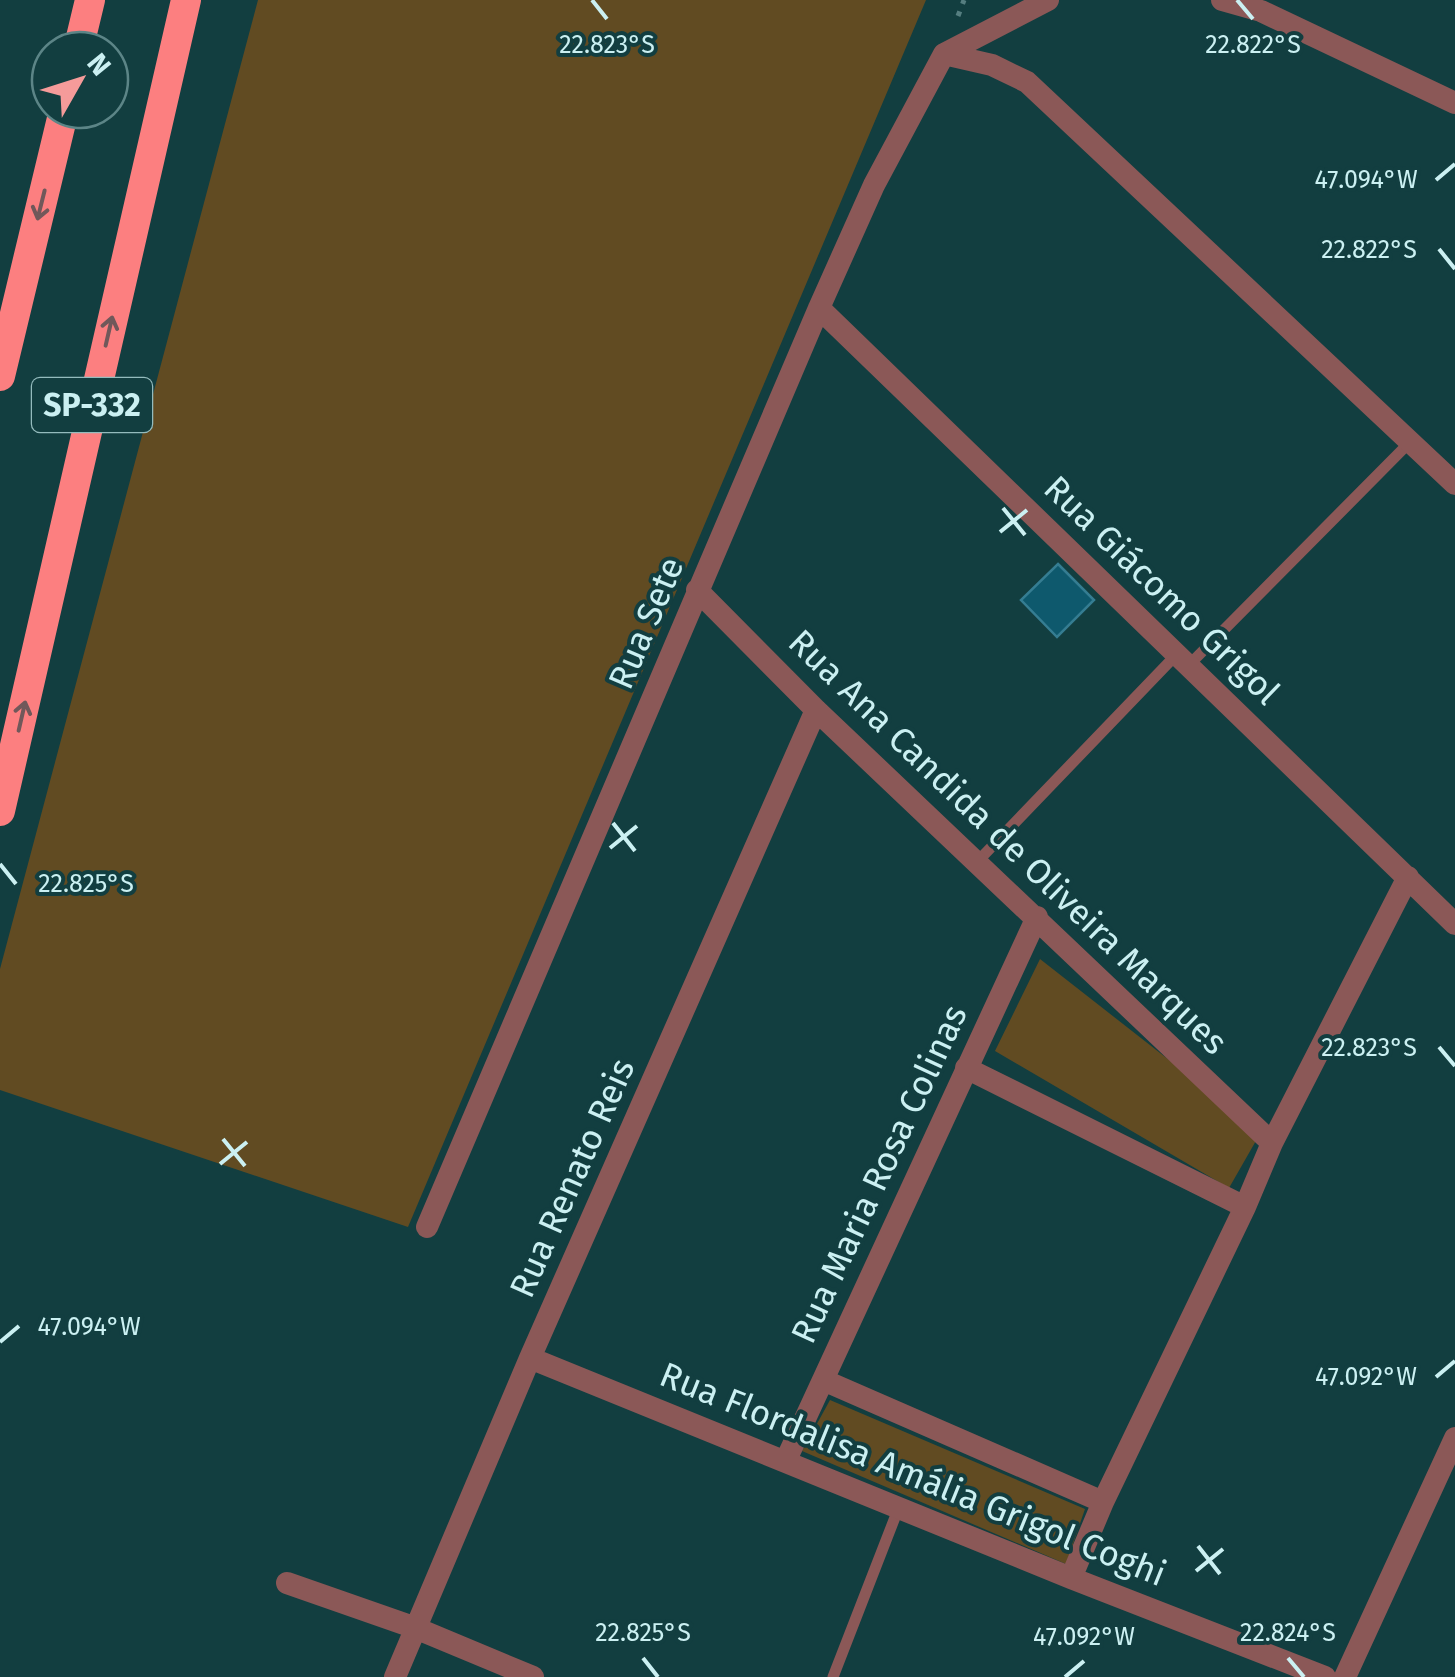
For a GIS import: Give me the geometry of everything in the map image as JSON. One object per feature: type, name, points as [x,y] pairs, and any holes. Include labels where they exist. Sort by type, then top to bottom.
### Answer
[{"type":"highway","points":[[83,30],[90,0]]},
{"type":"highway","name":"SP-332","points":[[0,811],[186,0]]},
{"type":"highway","name":"SP-332","points":[[0,376],[59,130]]},
{"type":"street","points":[[944,54],[1048,0]]},
{"type":"street","points":[[1222,0],[1270,6],[1455,103]]},
{"type":"street","points":[[944,54],[992,65],[1027,82],[1455,484]]},
{"type":"street","name":"Rua Sete","points":[[427,1226],[819,308],[874,185],[944,54]]},
{"type":"street","name":"Rua Giácomo Grigol","points":[[819,308],[1455,924]]},
{"type":"street","name":"Rua Ana Candida de Oliveira Marques","points":[[698,590],[816,710],[1272,1143]]},
{"type":"street","name":"Rua Renato Reis","points":[[395,1677],[530,1358],[816,710]]},
{"type":"street","points":[[1071,1578],[1272,1143],[1408,877]]},
{"type":"street","name":"Rua Maria Rosa Colinas","points":[[786,1460],[1037,917]]},
{"type":"street","points":[[966,1068],[1245,1208]]},
{"type":"street","name":"Rua Flordalisa Amália Grigol Coghi","points":[[530,1358],[1325,1677]]},
{"type":"street","points":[[823,1380],[1103,1502]]},
{"type":"street","points":[[1345,1677],[1455,1438]]},
{"type":"street","points":[[287,1583],[414,1627],[534,1677]]},
{"type":"lane","points":[[978,862],[1410,442]]},
{"type":"lane","points":[[833,1677],[899,1507]]},
{"type":"shaded area","points":[[258,0],[926,0],[408,1227],[0,1090],[0,969]]},
{"type":"shaded area","points":[[1040,959],[1261,1132],[1229,1188],[995,1051]]},
{"type":"shaded area","points":[[830,1400],[1085,1509],[1066,1564],[802,1451]]},
{"type":"building","points":[[1058,564],[1094,600],[1057,637],[1021,600]]}]
